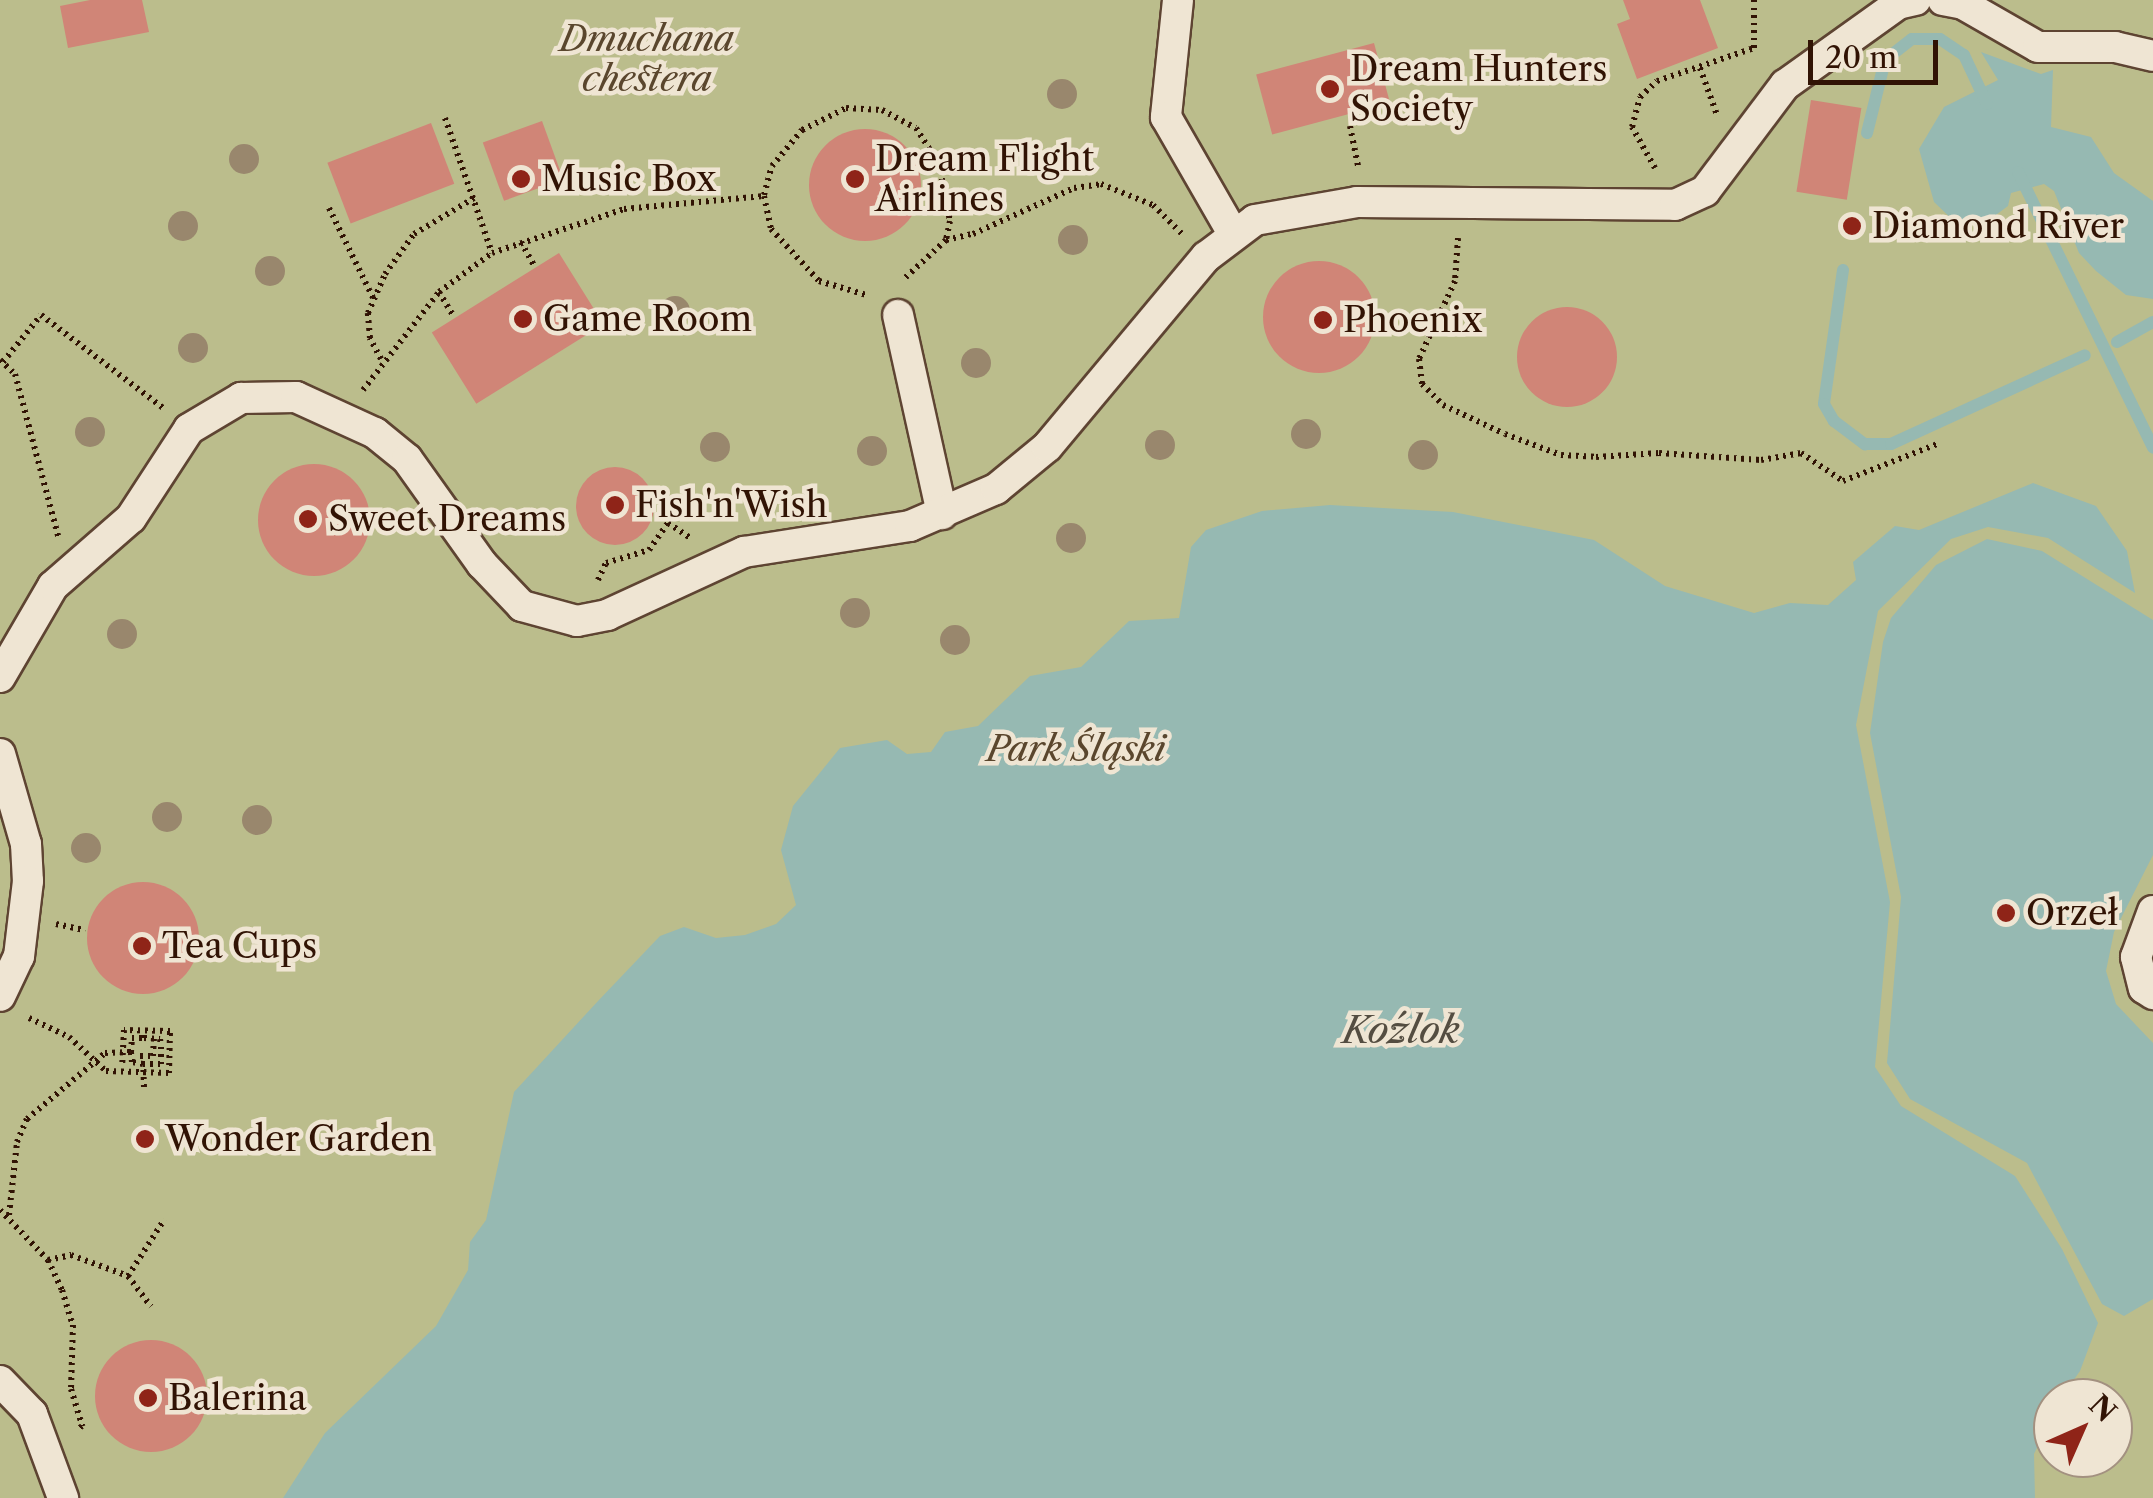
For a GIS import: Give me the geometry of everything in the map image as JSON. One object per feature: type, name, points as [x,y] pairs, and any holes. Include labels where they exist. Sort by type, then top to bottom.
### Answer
[{"type":"street","points":[[1178,0],[1166,117],[1232,232]]},
{"type":"street","points":[[0,677],[37,606],[131,518],[189,429],[216,408],[267,393],[296,397],[347,418],[407,458],[501,588],[522,606],[578,622],[607,615],[744,552],[910,526],[942,514],[1024,470],[1206,257],[1232,232],[1286,210],[1322,204],[1675,205],[1705,191],[1784,84],[1898,4],[1916,0]]},
{"type":"street","points":[[1943,0],[1962,4],[2038,47],[2115,47],[2153,56]]},
{"type":"street","points":[[893,303],[942,514]]},
{"type":"street","points":[[0,754],[26,844],[28,881],[19,956],[8,1005]]},
{"type":"street","points":[[2153,911],[2136,957],[2144,988],[2153,994]]},
{"type":"street","points":[[0,1380],[32,1414],[62,1498]]},
{"type":"path","points":[[1754,0],[1754,48],[1784,84]]},
{"type":"path","points":[[1675,205],[1632,127],[1640,97],[1657,81],[1754,48]]},
{"type":"path","points":[[946,240],[950,194],[938,164],[916,128],[882,110],[846,108],[802,130],[772,166],[764,196],[772,230],[820,282],[858,297],[893,303],[946,240],[1074,188],[1101,184],[1153,205],[1206,257]]},
{"type":"path","points":[[445,118],[492,253]]},
{"type":"path","points":[[347,418],[381,359],[439,292],[492,253],[624,209],[764,196]]},
{"type":"path","points":[[381,359],[370,338],[373,298],[414,234],[474,198]]},
{"type":"path","points":[[1459,206],[1455,282],[1419,360],[1422,384],[1444,404],[1561,454],[1761,460],[1802,452],[1843,481],[1940,444]]},
{"type":"path","points":[[330,208],[373,298]]},
{"type":"path","points":[[521,242],[534,265]]},
{"type":"path","points":[[439,292],[453,315]]},
{"type":"path","points":[[74,568],[59,542],[14,374],[1,361],[42,316],[160,405]]},
{"type":"path","points":[[8,1005],[69,1037],[106,1072],[153,1056],[154,1038]]},
{"type":"path","points":[[122,1064],[132,1038],[170,1031],[161,1064],[132,1062],[127,1052]]},
{"type":"path","points":[[142,1060],[169,1073],[165,1046],[144,1034]]},
{"type":"path","points":[[8,1214],[27,1119],[92,1062],[127,1052]]},
{"type":"path","points":[[142,1060],[144,1087]]},
{"type":"path","points":[[0,1210],[8,1214],[48,1260],[73,1325],[71,1389],[82,1426],[46,1452]]},
{"type":"path","points":[[128,1276],[164,1220]]},
{"type":"path","points":[[48,1260],[71,1254],[128,1276],[151,1306]]},
{"type":"green space","name":"Park Śląski","points":[[0,0],[2153,0],[2153,1498],[0,1498]]},
{"type":"water","points":[[1981,52],[2041,74],[2053,70],[2051,127],[2091,137],[2114,173],[2153,201],[2153,299],[2126,295],[2096,271],[2079,253],[2054,191],[2044,184],[2011,193],[2008,206],[1985,223],[1957,224],[1934,202],[1919,149],[1944,107],[1998,80]]},
{"type":"water","name":"Koźlok","points":[[2033,483],[2096,506],[2127,551],[2135,593],[2048,538],[1988,527],[1951,539],[1878,611],[1856,725],[1890,902],[1875,1067],[1901,1106],[2015,1176],[2062,1249],[2098,1323],[2075,1378],[2033,1378],[2035,1498],[283,1498],[325,1433],[436,1326],[468,1270],[470,1242],[486,1220],[514,1092],[598,1001],[660,936],[684,927],[716,938],[745,935],[776,924],[796,905],[781,850],[793,806],[840,748],[887,740],[907,754],[931,752],[945,732],[978,726],[1030,676],[1081,667],[1129,621],[1179,618],[1191,547],[1206,530],[1262,511],[1330,505],[1453,512],[1594,540],[1665,586],[1754,613],[1790,603],[1828,605],[1856,580],[1853,562],[1895,526],[1919,530]]},
{"type":"water","points":[[1987,539],[2042,551],[2153,620],[2153,855],[2114,932],[2106,971],[2116,1004],[2153,1043],[2153,1299],[2124,1316],[2102,1304],[2027,1163],[1910,1099],[1887,1063],[1901,897],[1870,733],[1883,642],[1891,618],[1936,565]]},
{"type":"building","points":[[90,0],[142,0],[149,32],[68,48],[60,6]]},
{"type":"building","points":[[1623,0],[1700,0],[1718,48],[1637,79],[1617,24],[1630,19]]},
{"type":"building","points":[[1374,43],[1390,103],[1272,134],[1256,75]]},
{"type":"building","points":[[1811,100],[1861,108],[1847,200],[1796,192]]},
{"type":"building","points":[[542,121],[563,179],[504,201],[483,143]]},
{"type":"building","points":[[431,123],[454,184],[351,223],[327,163]]},
{"type":"building","points":[[865,129],[887,133],[905,145],[917,163],[921,185],[917,207],[905,225],[887,237],[865,241],[843,237],[825,225],[813,207],[809,185],[813,163],[825,145],[843,133]]},
{"type":"building","points":[[559,253],[604,324],[476,404],[432,332]]},
{"type":"building","points":[[1319,261],[1341,265],[1359,277],[1371,295],[1375,317],[1371,339],[1359,357],[1341,369],[1319,373],[1297,369],[1279,357],[1267,339],[1263,317],[1267,295],[1279,277],[1297,265]]},
{"type":"building","points":[[1567,307],[1586,311],[1602,322],[1613,338],[1617,357],[1613,376],[1602,392],[1586,403],[1567,407],[1548,403],[1532,392],[1521,376],[1517,357],[1521,338],[1532,322],[1548,311]]},
{"type":"building","points":[[314,464],[336,468],[354,480],[366,498],[370,520],[366,542],[354,560],[336,572],[314,576],[292,572],[274,560],[262,542],[258,520],[262,498],[274,480],[292,468]]},
{"type":"building","points":[[615,467],[630,470],[642,479],[651,491],[651,521],[642,533],[630,542],[615,545],[600,542],[588,533],[579,521],[576,506],[579,491],[588,479],[600,470]]},
{"type":"building","points":[[143,882],[165,886],[183,898],[195,916],[199,938],[195,960],[183,978],[165,990],[143,994],[121,990],[103,978],[91,960],[87,938],[91,916],[103,898],[121,886]]},
{"type":"building","points":[[151,1340],[173,1344],[191,1356],[203,1374],[207,1396],[203,1418],[191,1436],[173,1448],[151,1452],[129,1448],[111,1436],[99,1418],[95,1396],[99,1374],[111,1356],[129,1344]]},
{"type":"waterway","name":"Diamond River","points":[[1867,133],[1885,60],[1912,39],[1940,39],[1964,55],[1987,104]]},
{"type":"waterway","name":"Diamond River","points":[[2018,172],[2153,448]]},
{"type":"waterway","name":"Diamond River","points":[[1843,270],[1824,404],[1834,421],[1865,444],[1891,444],[2085,355]]},
{"type":"waterway","name":"Diamond River","points":[[2117,342],[2153,322]]},
{"type":"place","name":"Dream Hunters Society","points":[[1330,89]]},
{"type":"place","name":"Music Box","points":[[521,179]]},
{"type":"place","name":"Dream Flight Airlines","points":[[855,179]]},
{"type":"place","name":"Diamond River","points":[[1852,226]]},
{"type":"place","name":"Game Room","points":[[523,319]]},
{"type":"place","name":"Phoenix","points":[[1323,320]]},
{"type":"place","name":"Fish'n'Wish","points":[[615,505]]},
{"type":"place","name":"Sweet Dreams","points":[[308,519]]},
{"type":"place","name":"Orzeł","points":[[2006,913]]},
{"type":"place","name":"Tea Cups","points":[[142,946]]},
{"type":"place","name":"Wonder Garden","points":[[145,1139]]},
{"type":"place","name":"Balerina","points":[[148,1398]]},
{"type":"park label","name":"Dmuchana chestera","points":[[647,59]]}]
